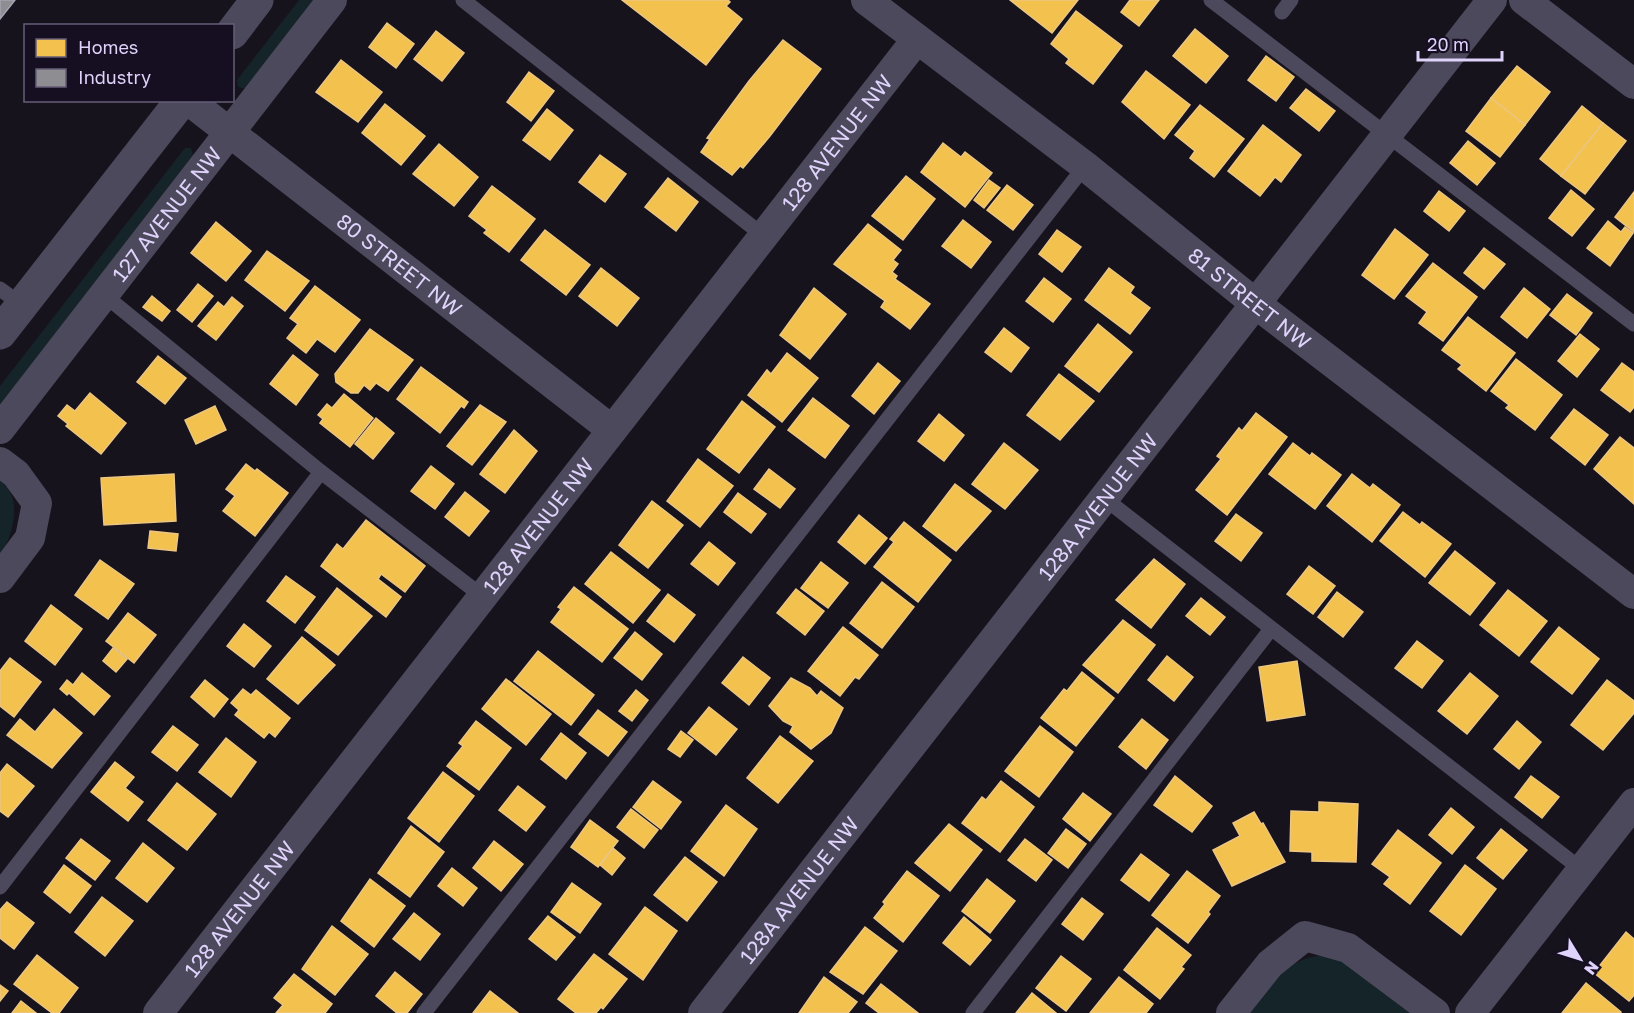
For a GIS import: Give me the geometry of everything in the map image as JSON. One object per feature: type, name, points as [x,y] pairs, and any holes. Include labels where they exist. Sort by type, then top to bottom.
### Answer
[{"type":"street","points":[[234,30],[257,0]]},
{"type":"street","name":"127 AVENUE NW","points":[[0,429],[332,0]]},
{"type":"street","name":"81 STREET NW","points":[[866,0],[1085,166],[1256,304],[1634,594]]},
{"type":"street","name":"128A AVENUE NW","points":[[703,1013],[1492,0]]},
{"type":"street","points":[[1524,0],[1634,84]]},
{"type":"street","name":"128 AVENUE NW","points":[[158,1013],[917,39]]},
{"type":"street","points":[[0,333],[11,297],[180,102]]},
{"type":"street","name":"80 STREET NW","points":[[191,102],[612,430]]},
{"type":"street","points":[[0,462],[16,474],[37,502],[30,538],[0,578]]},
{"type":"street","points":[[1470,1013],[1634,803]]},
{"type":"street","points":[[1231,1013],[1270,964],[1305,936],[1348,948],[1435,1013]]},
{"type":"lane","points":[[463,0],[764,236]]},
{"type":"lane","points":[[1211,0],[1634,324]]},
{"type":"lane","points":[[424,1013],[1085,166]]},
{"type":"lane","points":[[103,294],[321,472],[482,597]]},
{"type":"lane","points":[[0,887],[321,472]]},
{"type":"lane","points":[[1104,498],[1582,870]]},
{"type":"lane","points":[[973,1013],[1271,629]]},
{"type":"shaded area","points":[[299,0],[315,0],[246,89],[238,87],[237,80]]},
{"type":"shaded area","points":[[185,148],[191,148],[193,155],[0,406],[0,386]]},
{"type":"shaded area","points":[[0,480],[12,497],[14,517],[9,538],[0,556]]},
{"type":"shaded area","points":[[1325,955],[1344,960],[1412,1013],[1250,1013],[1273,983],[1290,967],[1311,957]]},
{"type":"building: Homes","points":[[622,0],[728,0],[730,2],[726,6],[742,19],[706,65]]},
{"type":"building: Homes","points":[[1010,0],[1078,0],[1052,33]]},
{"type":"building: Homes","points":[[1130,0],[1159,0],[1139,26],[1121,12]]},
{"type":"building: Homes","points":[[1076,11],[1122,46],[1093,84],[1066,63],[1069,59],[1051,44]]},
{"type":"building: Homes","points":[[387,23],[414,44],[396,68],[369,47]]},
{"type":"building: Homes","points":[[1195,29],[1228,56],[1206,83],[1173,56]]},
{"type":"building: Homes","points":[[436,31],[464,53],[442,81],[414,59]]},
{"type":"building: Homes","points":[[783,40],[821,69],[770,136],[743,168],[740,166],[732,175],[701,152],[710,139],[707,138]]},
{"type":"building: Homes","points":[[1266,56],[1294,77],[1276,101],[1248,80]]},
{"type":"building: Homes","points":[[341,60],[382,92],[358,122],[316,92]]},
{"type":"building: Homes","points":[[1517,66],[1550,92],[1525,125],[1491,98]]},
{"type":"building: Homes","points":[[1146,71],[1190,105],[1164,139],[1122,102]]},
{"type":"building: Homes","points":[[529,72],[554,91],[531,121],[507,102]]},
{"type":"building: Homes","points":[[1306,89],[1335,111],[1319,131],[1290,108]]},
{"type":"building: Homes","points":[[1491,98],[1525,125],[1500,157],[1466,131]]},
{"type":"building: Homes","points":[[385,104],[425,136],[401,165],[362,133]]},
{"type":"building: Homes","points":[[1200,105],[1244,139],[1214,177],[1190,158],[1195,151],[1175,135]]},
{"type":"building: Homes","points":[[1582,106],[1603,123],[1561,176],[1540,159]]},
{"type":"building: Homes","points":[[547,109],[573,130],[550,160],[523,140]]},
{"type":"building: Homes","points":[[1603,123],[1626,141],[1585,194],[1561,176]]},
{"type":"building: Homes","points":[[1263,125],[1301,155],[1281,182],[1275,177],[1260,196],[1228,171]]},
{"type":"building: Homes","points":[[1468,141],[1495,163],[1477,185],[1450,163]]},
{"type":"building: Homes","points":[[943,143],[961,157],[965,152],[992,173],[965,207],[921,172]]},
{"type":"building: Homes","points":[[439,144],[478,177],[454,206],[413,174]]},
{"type":"building: Homes","points":[[600,155],[626,174],[605,202],[579,182]]},
{"type":"building: Homes","points":[[906,176],[935,199],[903,240],[872,216]]},
{"type":"building: Homes","points":[[668,178],[698,202],[676,231],[645,207]]},
{"type":"building: Homes","points":[[989,180],[1000,188],[984,208],[974,200]]},
{"type":"building: Homes","points":[[1007,185],[1033,205],[1013,230],[987,210]]},
{"type":"building: Homes","points":[[492,186],[535,219],[509,252],[484,233],[487,230],[469,216]]},
{"type":"building: Homes","points":[[1571,190],[1594,209],[1572,236],[1549,218]]},
{"type":"building: Homes","points":[[1439,191],[1465,211],[1449,231],[1424,211]]},
{"type":"building: Homes","points":[[1634,192],[1634,232],[1615,217]]},
{"type":"building: Homes","points":[[963,220],[991,242],[971,268],[942,246]]},
{"type":"building: Homes","points":[[1608,221],[1621,232],[1625,227],[1633,233],[1610,266],[1587,248]]},
{"type":"building: Homes","points":[[216,222],[251,251],[226,281],[191,253]]},
{"type":"building: Homes","points":[[868,224],[901,250],[893,260],[898,264],[892,272],[897,276],[895,279],[930,304],[910,329],[881,307],[885,301],[834,264]]},
{"type":"building: Homes","points":[[1395,229],[1428,255],[1394,299],[1362,275]]},
{"type":"building: Homes","points":[[545,230],[590,265],[566,295],[521,260]]},
{"type":"building: Homes","points":[[1057,230],[1081,247],[1062,272],[1039,254]]},
{"type":"building: Homes","points":[[1484,248],[1505,264],[1484,289],[1464,273]]},
{"type":"building: Homes","points":[[267,251],[309,281],[285,311],[245,280]]},
{"type":"building: Homes","points":[[1433,263],[1477,297],[1443,341],[1419,323],[1427,312],[1406,296]]},
{"type":"building: Homes","points":[[601,268],[639,298],[617,326],[579,296]]},
{"type":"building: Homes","points":[[1109,268],[1134,287],[1130,293],[1150,308],[1130,334],[1085,300]]},
{"type":"building: Homes","points":[[1044,278],[1071,299],[1053,322],[1026,301]]},
{"type":"building: Homes","points":[[198,284],[213,296],[192,322],[177,310]]},
{"type":"building: Homes","points":[[315,286],[360,320],[335,352],[317,339],[306,353],[287,338],[298,324],[290,318]]},
{"type":"building: Homes","points":[[814,288],[846,314],[810,359],[780,335]]},
{"type":"building: Homes","points":[[1524,288],[1550,309],[1527,338],[1501,317]]},
{"type":"building: Homes","points":[[1567,294],[1592,313],[1576,335],[1550,315]]},
{"type":"building: Homes","points":[[152,296],[170,311],[162,321],[143,307]]},
{"type":"building: Homes","points":[[232,297],[243,306],[216,340],[198,326],[218,302],[224,307]]},
{"type":"building: Homes","points":[[1468,317],[1515,353],[1486,391],[1458,369],[1462,365],[1442,350]]},
{"type":"building: Homes","points":[[1098,324],[1132,352],[1099,392],[1065,366]]},
{"type":"building: Homes","points":[[1004,328],[1029,348],[1011,372],[985,352]]},
{"type":"building: Homes","points":[[370,329],[413,360],[388,391],[376,383],[370,390],[364,385],[358,393],[351,393],[336,382],[335,374]]},
{"type":"building: Homes","points":[[1580,334],[1599,349],[1577,377],[1558,361]]},
{"type":"building: Homes","points":[[787,353],[818,378],[782,422],[748,395],[767,370],[771,374]]},
{"type":"building: Homes","points":[[293,355],[318,375],[296,405],[270,384]]},
{"type":"building: Homes","points":[[158,356],[186,378],[165,404],[137,382]]},
{"type":"building: Homes","points":[[1516,359],[1562,395],[1535,430],[1506,408],[1509,405],[1491,391]]},
{"type":"building: Homes","points":[[878,363],[900,381],[874,414],[852,396]]},
{"type":"building: Homes","points":[[1622,363],[1634,372],[1634,407],[1630,412],[1601,390]]},
{"type":"building: Homes","points":[[421,367],[468,402],[464,408],[461,406],[440,433],[397,399]]},
{"type":"building: Homes","points":[[1059,374],[1094,401],[1060,440],[1027,415]]},
{"type":"building: Homes","points":[[90,393],[126,423],[101,454],[66,426],[68,424],[58,416],[67,405],[75,411]]},
{"type":"building: Homes","points":[[344,394],[373,418],[350,447],[320,423],[323,419],[318,415],[327,404],[332,408]]},
{"type":"building: Homes","points":[[813,398],[849,426],[825,458],[788,430]]},
{"type":"building: Homes","points":[[742,401],[775,427],[739,473],[707,449]]},
{"type":"building: Homes","points":[[480,405],[506,422],[472,465],[447,446]]},
{"type":"building: Homes","points":[[215,406],[226,430],[196,444],[185,420]]},
{"type":"building: Homes","points":[[1574,409],[1608,435],[1585,465],[1551,438]]},
{"type":"building: Homes","points":[[1256,413],[1287,437],[1227,515],[1196,490],[1221,459],[1217,456],[1239,428],[1242,431]]},
{"type":"building: Homes","points":[[939,414],[964,435],[944,461],[918,441]]},
{"type":"building: Homes","points":[[376,418],[394,433],[373,459],[355,444]]},
{"type":"building: Homes","points":[[514,430],[537,451],[505,493],[480,474]]},
{"type":"building: Homes","points":[[1620,437],[1634,448],[1634,504],[1594,469]]},
{"type":"building: Homes","points":[[1004,443],[1038,470],[1005,509],[972,484]]},
{"type":"building: Homes","points":[[1293,443],[1310,456],[1312,453],[1341,475],[1315,509],[1269,474]]},
{"type":"building: Homes","points":[[698,459],[733,486],[700,527],[667,501]]},
{"type":"building: Homes","points":[[246,464],[255,471],[257,469],[288,493],[255,536],[223,511],[235,496],[226,489]]},
{"type":"building: Homes","points":[[431,466],[454,484],[435,509],[411,491]]},
{"type":"building: Homes","points":[[769,469],[795,489],[780,508],[754,489]]},
{"type":"building: Homes","points":[[174,474],[176,521],[104,525],[101,478]]},
{"type":"building: Homes","points":[[1352,474],[1370,488],[1373,484],[1400,505],[1372,542],[1327,506]]},
{"type":"building: Homes","points":[[955,484],[991,511],[956,551],[923,526]]},
{"type":"building: Homes","points":[[465,492],[489,511],[469,536],[445,517]]},
{"type":"building: Homes","points":[[738,493],[766,514],[751,533],[724,512]]},
{"type":"building: Homes","points":[[652,501],[683,525],[648,568],[619,545]]},
{"type":"building: Homes","points":[[1403,512],[1420,525],[1422,522],[1451,544],[1425,577],[1380,541]]},
{"type":"building: Homes","points":[[1236,514],[1262,533],[1241,561],[1215,541]]},
{"type":"building: Homes","points":[[859,515],[887,538],[865,564],[838,542]]},
{"type":"building: Homes","points":[[366,520],[425,566],[405,592],[381,574],[378,579],[401,597],[386,617],[321,566],[337,544],[343,549]]},
{"type":"building: Homes","points":[[904,522],[951,560],[918,602],[874,567],[894,542],[890,539]]},
{"type":"building: Homes","points":[[150,531],[178,534],[176,551],[148,548]]},
{"type":"building: Homes","points":[[709,542],[735,563],[718,585],[691,564]]},
{"type":"building: Homes","points":[[1455,551],[1495,583],[1470,615],[1429,583]]},
{"type":"building: Homes","points":[[611,552],[660,590],[633,623],[585,584]]},
{"type":"building: Homes","points":[[1154,559],[1185,584],[1151,628],[1116,600]]},
{"type":"building: Homes","points":[[100,560],[134,584],[108,619],[75,595]]},
{"type":"building: Homes","points":[[821,562],[848,583],[828,608],[801,588]]},
{"type":"building: Homes","points":[[1309,566],[1335,586],[1313,614],[1287,594]]},
{"type":"building: Homes","points":[[286,576],[315,597],[295,623],[267,601]]},
{"type":"building: Homes","points":[[882,582],[914,607],[882,648],[850,623]]},
{"type":"building: Homes","points":[[574,587],[628,629],[602,662],[551,622],[561,609],[558,607]]},
{"type":"building: Homes","points":[[337,588],[372,616],[338,655],[305,630]]},
{"type":"building: Homes","points":[[796,589],[824,611],[805,635],[777,613]]},
{"type":"building: Homes","points":[[1508,590],[1547,621],[1519,656],[1480,625]]},
{"type":"building: Homes","points":[[1337,592],[1363,612],[1343,637],[1318,617]]},
{"type":"building: Homes","points":[[668,594],[695,615],[674,642],[647,621]]},
{"type":"building: Homes","points":[[1201,598],[1225,617],[1210,635],[1186,616]]},
{"type":"building: Homes","points":[[51,605],[82,629],[55,665],[25,641]]},
{"type":"building: Homes","points":[[128,613],[156,635],[134,663],[106,641]]},
{"type":"building: Homes","points":[[1123,620],[1155,645],[1118,693],[1083,665]]},
{"type":"building: Homes","points":[[244,624],[271,646],[254,667],[227,646]]},
{"type":"building: Homes","points":[[843,627],[878,655],[859,679],[855,677],[840,696],[808,671]]},
{"type":"building: Homes","points":[[1559,627],[1599,659],[1572,694],[1531,662]]},
{"type":"building: Homes","points":[[635,632],[662,654],[642,680],[614,658]]},
{"type":"building: Homes","points":[[302,637],[335,665],[298,704],[267,679]]},
{"type":"building: Homes","points":[[1417,641],[1443,661],[1422,688],[1395,668]]},
{"type":"building: Homes","points":[[113,648],[127,659],[116,672],[103,661]]},
{"type":"building: Homes","points":[[538,651],[594,695],[571,725],[514,681]]},
{"type":"building: Homes","points":[[1167,656],[1193,677],[1174,701],[1148,680]]},
{"type":"building: Homes","points":[[743,657],[770,678],[749,705],[722,683]]},
{"type":"building: Homes","points":[[10,658],[41,682],[14,717],[0,706],[0,671]]},
{"type":"building: Homes","points":[[1297,661],[1305,715],[1267,721],[1259,667]]},
{"type":"building: Homes","points":[[1082,672],[1114,698],[1076,746],[1041,718],[1064,689],[1067,691]]},
{"type":"building: Homes","points":[[82,673],[110,696],[94,715],[69,693],[67,695],[60,689],[67,680],[73,685]]},
{"type":"building: Homes","points":[[1470,673],[1498,696],[1467,734],[1438,711]]},
{"type":"building: Homes","points":[[791,678],[810,688],[817,696],[821,691],[843,708],[831,733],[811,749],[790,732],[793,726],[783,721],[769,706]]},
{"type":"building: Homes","points":[[506,679],[551,714],[526,745],[482,709]]},
{"type":"building: Homes","points":[[205,680],[228,699],[214,717],[191,697]]},
{"type":"building: Homes","points":[[1607,680],[1634,701],[1634,713],[1603,750],[1571,725]]},
{"type":"building: Homes","points":[[243,689],[251,695],[256,690],[290,718],[275,737],[269,732],[264,738],[235,715],[239,710],[231,703]]},
{"type":"building: Homes","points":[[636,690],[648,700],[632,721],[619,711]]},
{"type":"building: Homes","points":[[709,707],[737,729],[716,755],[688,733]]},
{"type":"building: Homes","points":[[54,709],[82,733],[52,768],[7,735],[20,719],[35,732]]},
{"type":"building: Homes","points":[[598,710],[627,732],[608,756],[579,734]]},
{"type":"building: Homes","points":[[1142,719],[1168,740],[1146,769],[1119,747]]},
{"type":"building: Homes","points":[[476,721],[511,748],[479,790],[447,766],[463,746],[459,743]]},
{"type":"building: Homes","points":[[1517,721],[1541,742],[1519,769],[1494,749]]},
{"type":"building: Homes","points":[[173,726],[198,745],[177,771],[152,752]]},
{"type":"building: Homes","points":[[1040,726],[1073,752],[1039,797],[1005,771]]},
{"type":"building: Homes","points":[[681,731],[693,740],[680,757],[668,749]]},
{"type":"building: Homes","points":[[561,733],[586,753],[566,779],[541,759]]},
{"type":"building: Homes","points":[[780,736],[813,761],[778,803],[747,778]]},
{"type":"building: Homes","points":[[226,738],[256,762],[231,797],[199,772]]},
{"type":"building: Homes","points":[[115,762],[134,777],[125,788],[143,802],[128,821],[91,792]]},
{"type":"building: Homes","points":[[7,764],[34,786],[8,817],[0,811],[0,773]]},
{"type":"building: Homes","points":[[443,772],[474,796],[439,842],[408,818]]},
{"type":"building: Homes","points":[[1175,776],[1212,806],[1192,832],[1154,805]]},
{"type":"building: Homes","points":[[1531,776],[1559,797],[1542,818],[1515,797]]},
{"type":"building: Homes","points":[[653,781],[681,802],[661,829],[633,807]]},
{"type":"building: Homes","points":[[1001,781],[1034,807],[1000,852],[962,823],[982,797],[986,800]]},
{"type":"building: Homes","points":[[177,783],[216,814],[187,850],[148,820]]},
{"type":"building: Homes","points":[[518,786],[545,807],[526,831],[499,810]]},
{"type":"building: Homes","points":[[1083,793],[1111,814],[1090,841],[1063,819]]},
{"type":"building: Homes","points":[[1319,802],[1358,804],[1356,862],[1312,861],[1312,852],[1290,851],[1291,811],[1319,812]]},
{"type":"building: Homes","points":[[726,805],[757,829],[724,876],[691,851]]},
{"type":"building: Homes","points":[[1451,808],[1474,827],[1452,854],[1429,835]]},
{"type":"building: Homes","points":[[631,809],[658,830],[644,848],[617,827]]},
{"type":"building: Homes","points":[[1254,812],[1261,824],[1263,823],[1285,862],[1232,886],[1213,850],[1240,836],[1233,823]]},
{"type":"building: Homes","points":[[590,820],[618,841],[598,867],[571,847]]},
{"type":"building: Homes","points":[[949,824],[982,850],[950,891],[915,863]]},
{"type":"building: Homes","points":[[411,826],[444,852],[410,897],[378,873]]},
{"type":"building: Homes","points":[[1066,829],[1086,844],[1068,868],[1048,853]]},
{"type":"building: Homes","points":[[1501,829],[1527,850],[1503,879],[1477,858]]},
{"type":"building: Homes","points":[[1398,830],[1441,863],[1410,904],[1384,884],[1390,877],[1372,864]]},
{"type":"building: Homes","points":[[81,839],[110,861],[95,880],[66,858]]},
{"type":"building: Homes","points":[[1025,839],[1052,860],[1036,881],[1008,860]]},
{"type":"building: Homes","points":[[494,841],[523,864],[501,891],[473,868]]},
{"type":"building: Homes","points":[[143,843],[174,868],[147,902],[116,878]]},
{"type":"building: Homes","points":[[613,848],[625,858],[612,875],[600,865]]},
{"type":"building: Homes","points":[[1141,854],[1169,875],[1149,901],[1121,880]]},
{"type":"building: Homes","points":[[685,857],[717,882],[687,921],[654,895]]},
{"type":"building: Homes","points":[[64,865],[91,886],[70,913],[44,892]]},
{"type":"building: Homes","points":[[1465,865],[1496,889],[1461,935],[1430,911]]},
{"type":"building: Homes","points":[[452,868],[477,888],[463,906],[438,886]]},
{"type":"building: Homes","points":[[907,871],[939,896],[903,942],[874,918],[885,904],[883,902]]},
{"type":"building: Homes","points":[[1187,871],[1220,896],[1208,912],[1210,914],[1188,943],[1152,915]]},
{"type":"building: Homes","points":[[370,879],[405,906],[374,947],[341,921]]},
{"type":"building: Homes","points":[[987,879],[1015,901],[990,933],[962,911]]},
{"type":"building: Homes","points":[[572,883],[601,904],[580,933],[551,912]]},
{"type":"building: Homes","points":[[102,897],[133,921],[105,956],[75,932]]},
{"type":"building: Homes","points":[[1082,898],[1103,914],[1083,940],[1062,924]]},
{"type":"building: Homes","points":[[7,902],[34,923],[14,949],[0,938],[0,910]]},
{"type":"building: Homes","points":[[645,907],[677,931],[643,980],[609,954]]},
{"type":"building: Homes","points":[[414,913],[440,934],[420,960],[393,939]]},
{"type":"building: Homes","points":[[548,916],[575,937],[556,960],[529,939]]},
{"type":"building: Homes","points":[[964,917],[991,940],[970,965],[943,943]]},
{"type":"building: Homes","points":[[332,926],[368,954],[335,995],[302,969]]},
{"type":"building: Homes","points":[[865,927],[897,951],[863,994],[830,972]]},
{"type":"building: Homes","points":[[1157,928],[1191,955],[1181,967],[1184,969],[1160,999],[1124,970]]},
{"type":"building: Homes","points":[[1626,932],[1634,939],[1634,995],[1629,1001],[1594,973]]},
{"type":"building: Homes","points":[[594,954],[627,979],[603,1009],[601,1007],[596,1013],[576,1013],[558,999]]},
{"type":"building: Homes","points":[[37,955],[78,988],[59,1013],[52,1013],[14,984]]},
{"type":"building: Homes","points":[[1061,956],[1091,979],[1066,1011],[1036,988]]},
{"type":"building: Homes","points":[[395,972],[422,994],[407,1013],[397,1013],[376,996]]},
{"type":"building: Homes","points":[[294,974],[332,1004],[325,1013],[276,1013],[283,1005],[274,998]]},
{"type":"building: Homes","points":[[824,977],[857,1002],[848,1013],[799,1013]]},
{"type":"building: Homes","points":[[1119,977],[1153,1004],[1146,1013],[1090,1013]]},
{"type":"building: Homes","points":[[1586,983],[1621,1012],[1562,1013]]},
{"type":"building: Homes","points":[[881,984],[918,1013],[879,1013],[866,1003]]},
{"type":"building: Homes","points":[[0,985],[8,991],[0,1001]]},
{"type":"building: Homes","points":[[490,991],[518,1013],[473,1013]]},
{"type":"building: Homes","points":[[1032,993],[1056,1013],[1016,1013]]},
{"type":"building: Homes","points":[[21,1001],[36,1013],[12,1013]]},
{"type":"building: Industry","points":[[0,0],[15,0],[0,19]]}]
